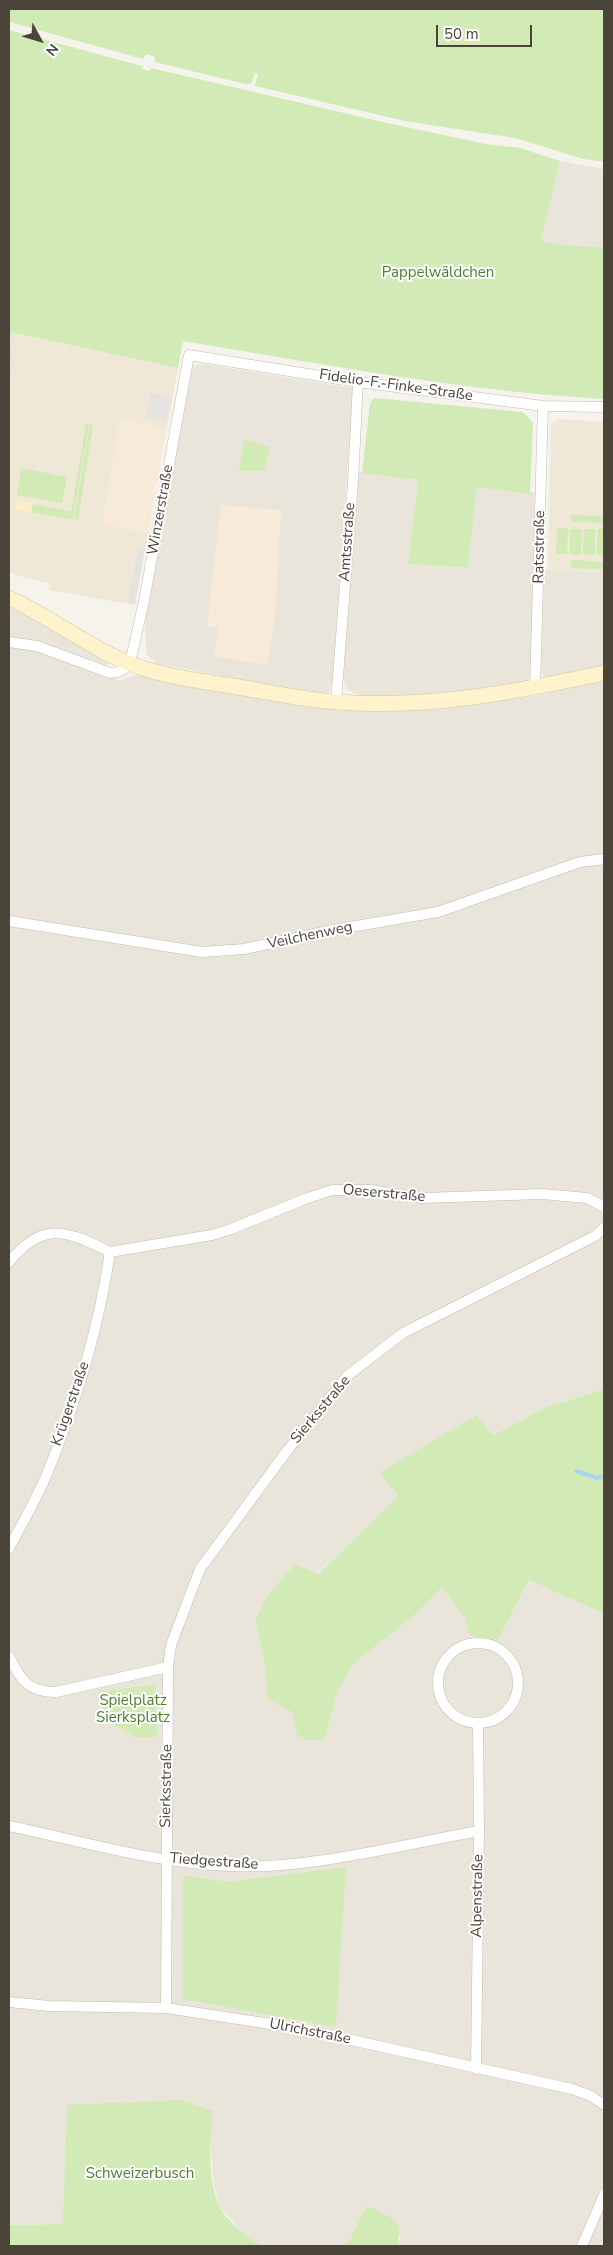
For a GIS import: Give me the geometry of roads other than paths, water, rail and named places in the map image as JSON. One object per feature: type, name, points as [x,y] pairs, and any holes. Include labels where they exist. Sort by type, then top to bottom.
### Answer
[{"type":"main road","points":[[9,598],[127,662],[155,672],[205,682],[336,702],[392,704],[447,701],[536,688],[604,674]]},
{"type":"street","name":"Fidelio-F.-Finke-Straße","points":[[189,355],[358,382],[543,406],[604,407]]},
{"type":"street","name":"Winzerstraße","points":[[127,662],[132,654],[144,601],[189,355]]},
{"type":"street","name":"Amtsstraße","points":[[336,702],[358,382]]},
{"type":"street","name":"Ratsstraße","points":[[536,688],[543,406]]},
{"type":"street","points":[[9,642],[38,646],[110,673],[118,672],[127,662]]},
{"type":"street","name":"Veilchenweg","points":[[9,921],[202,952],[244,949],[438,912],[580,862],[604,859]]},
{"type":"street","name":"Oeserstraße","points":[[110,1252],[212,1235],[332,1190],[371,1190],[422,1198],[542,1194],[587,1198],[604,1207]]},
{"type":"street","name":"Sierksstraße","points":[[166,2008],[168,1667],[172,1645],[200,1569],[287,1451],[347,1376],[403,1333],[595,1236],[604,1228]]},
{"type":"street","points":[[9,1262],[27,1243],[45,1234],[57,1232],[71,1235],[110,1252]]},
{"type":"street","name":"Krügerstraße","points":[[9,1548],[47,1474],[85,1366],[100,1307],[110,1252]]},
{"type":"street","points":[[480,1643],[494,1646],[510,1658],[517,1670],[519,1684],[516,1698],[504,1714],[491,1721],[478,1723],[458,1718],[448,1710],[441,1698],[438,1685],[442,1666],[450,1655],[460,1647],[480,1643]]},
{"type":"street","points":[[9,1656],[19,1677],[33,1689],[44,1692],[56,1692],[168,1667]]},
{"type":"street","name":"Alpenstraße","points":[[476,2069],[479,1831],[478,1723]]},
{"type":"street","name":"Tiedgestraße","points":[[9,1826],[166,1860],[228,1866],[276,1866],[479,1831]]},
{"type":"street","name":"Ulrichstraße","points":[[9,2002],[49,2006],[166,2008],[297,2028],[572,2089],[591,2096],[604,2105]]},
{"type":"street","points":[[582,2246],[604,2195]]},
{"type":"waterway","points":[[576,1471],[597,1478],[604,1476]]},
{"type":"park label","name":"Pappelwäldchen","points":[[438,273]]},
{"type":"park label","name":"Spielplatz Sierksplatz","points":[[133,1710]]},
{"type":"park label","name":"Schweizerbusch","points":[[140,2174]]}]
